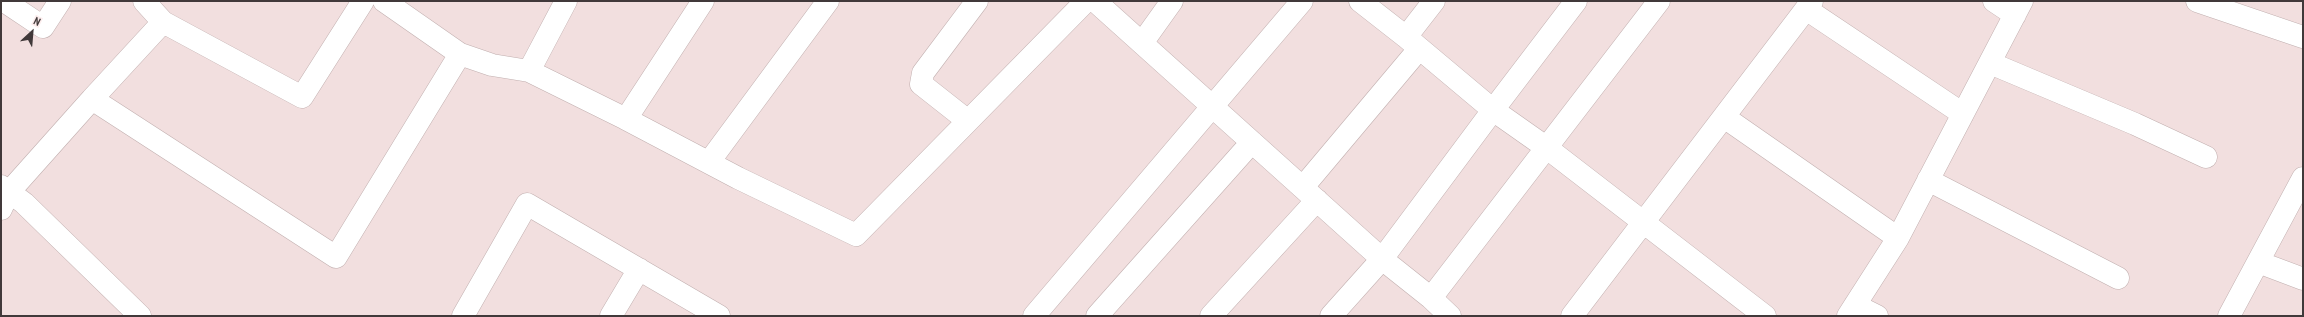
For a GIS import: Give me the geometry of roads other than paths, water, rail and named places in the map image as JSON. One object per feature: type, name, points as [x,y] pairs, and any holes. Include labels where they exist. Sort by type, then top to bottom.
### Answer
[{"type":"street","points":[[4,1],[43,27],[60,1]]},
{"type":"street","points":[[144,1],[163,22],[302,97],[363,1]]},
{"type":"street","points":[[384,1],[460,54],[492,65],[529,71],[856,234],[1086,1]]},
{"type":"street","points":[[529,71],[566,1]]},
{"type":"street","points":[[626,119],[703,1]]},
{"type":"street","points":[[709,162],[828,1]]},
{"type":"street","points":[[968,121],[921,84],[923,73],[977,1]]},
{"type":"street","points":[[1096,1],[1382,259],[1431,298],[1450,316]]},
{"type":"street","points":[[1142,43],[1172,1]]},
{"type":"street","points":[[1034,316],[1302,1]]},
{"type":"street","points":[[1360,1],[1493,110],[1547,148],[1765,316]]},
{"type":"street","points":[[1212,316],[1310,194],[1413,43],[1434,1]]},
{"type":"street","points":[[1331,316],[1382,259],[1576,1]]},
{"type":"street","points":[[1431,298],[1659,1]]},
{"type":"street","points":[[1877,316],[1851,311],[1898,238],[2019,8],[1994,1]]},
{"type":"street","points":[[2197,1],[2303,37]]},
{"type":"street","points":[[1572,316],[1809,5],[1963,114]]},
{"type":"street","points":[[140,316],[24,203],[4,196],[163,22]]},
{"type":"street","points":[[92,99],[336,257],[460,54]]},
{"type":"street","points":[[1990,63],[2135,124],[2206,157]]},
{"type":"street","points":[[1724,116],[1898,238]]},
{"type":"street","points":[[1097,316],[1252,142]]},
{"type":"street","points":[[2229,316],[2303,178]]},
{"type":"street","points":[[1928,180],[2118,278]]},
{"type":"street","points":[[463,316],[528,204],[719,316]]},
{"type":"street","points":[[2258,262],[2303,279]]},
{"type":"street","points":[[611,316],[639,269]]}]
